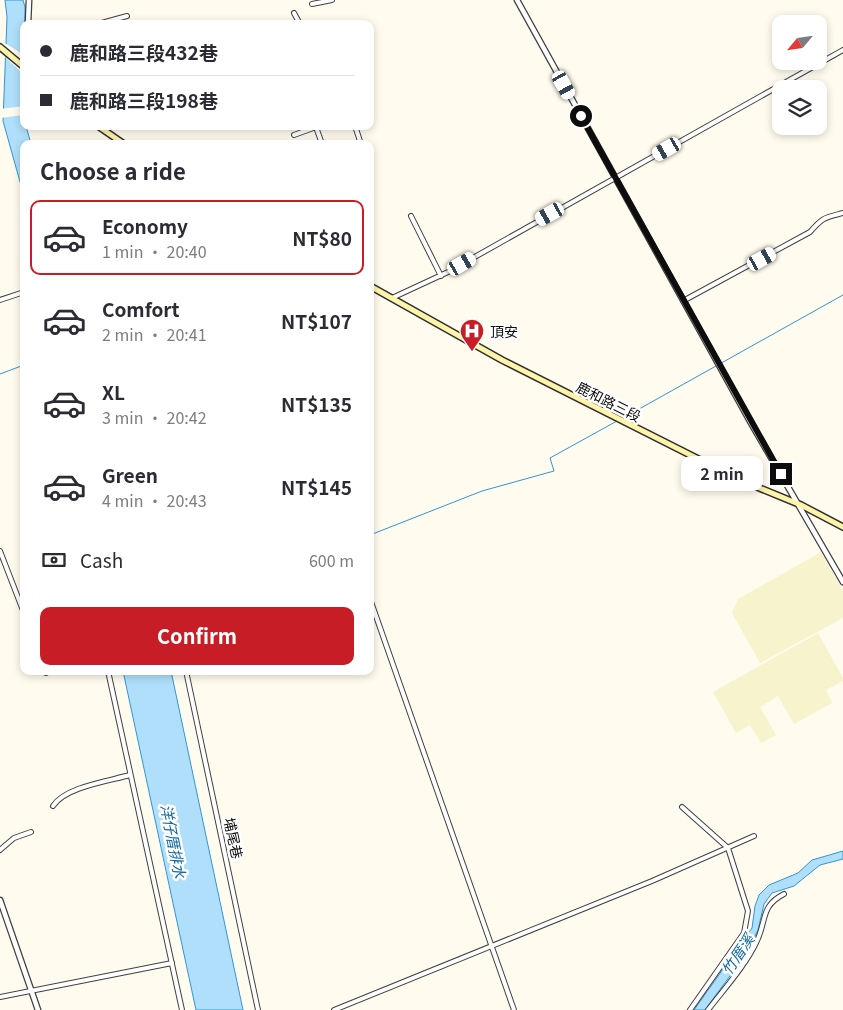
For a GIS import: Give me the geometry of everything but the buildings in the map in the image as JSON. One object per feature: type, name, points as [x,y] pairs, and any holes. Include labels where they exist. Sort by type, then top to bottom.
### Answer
[{"type":"main road","points":[[0,48],[20,64]]},
{"type":"main road","points":[[104,130],[118,140]]},
{"type":"main road","name":"鹿和路三段","points":[[374,288],[502,360],[732,476],[843,527]]},
{"type":"street","points":[[28,20],[29,0]]},
{"type":"street","points":[[312,4],[332,0]]},
{"type":"street","points":[[517,0],[761,442],[843,582]]},
{"type":"street","points":[[294,14],[298,20]]},
{"type":"street","points":[[112,20],[127,16]]},
{"type":"street","points":[[392,298],[441,276],[843,50]]},
{"type":"street","points":[[294,134],[307,130]]},
{"type":"street","points":[[683,301],[810,232],[819,220],[843,213]]},
{"type":"street","points":[[411,216],[441,276]]},
{"type":"street","points":[[0,300],[20,293]]},
{"type":"street","points":[[0,550],[20,602]]},
{"type":"street","points":[[374,610],[514,1010]]},
{"type":"street","points":[[109,675],[182,1010]]},
{"type":"street","name":"埔尾巷","points":[[187,675],[258,1010]]},
{"type":"street","points":[[53,806],[56,802],[77,789],[130,775]]},
{"type":"street","points":[[682,807],[728,848],[748,911],[744,934],[690,1010]]},
{"type":"street","points":[[0,850],[14,838],[31,832]]},
{"type":"street","points":[[334,1010],[754,836]]},
{"type":"street","points":[[708,1010],[756,944],[767,906],[773,899],[784,894]]},
{"type":"street","points":[[0,900],[38,1010]]},
{"type":"street","points":[[0,998],[172,963]]},
{"type":"shaded area","points":[[821,552],[843,591],[843,618],[760,663],[732,613],[738,599]]},
{"type":"shaded area","points":[[818,633],[843,678],[843,681],[826,690],[832,703],[794,724],[778,696],[760,707],[776,735],[761,743],[750,725],[736,733],[713,692]]},
{"type":"water","points":[[5,0],[23,0],[25,20],[20,20],[20,130],[27,130],[30,140],[20,140],[20,182],[3,121],[7,17]]},
{"type":"water","name":"洋仔厝排水","points":[[124,675],[172,675],[243,1010],[196,1010]]},
{"type":"water","name":"竹厝溪","points":[[843,851],[843,859],[820,865],[794,886],[772,893],[764,904],[758,930],[746,954],[705,1010],[694,1010],[752,928],[755,906],[759,895],[769,885],[798,873],[812,860]]},
{"type":"pier","points":[[3,42],[20,53],[20,71],[2,54]]},
{"type":"pier","points":[[20,106],[20,116],[0,118],[0,109]]},
{"type":"waterway","points":[[623,418],[843,295]]},
{"type":"waterway","points":[[0,374],[20,366]]},
{"type":"waterway","points":[[374,533],[482,491],[554,471],[550,458],[617,421]]},
{"type":"place","name":"頂安","points":[[472,352]]},
{"type":"route","points":[[581,116],[761,442],[781,474]]}]
